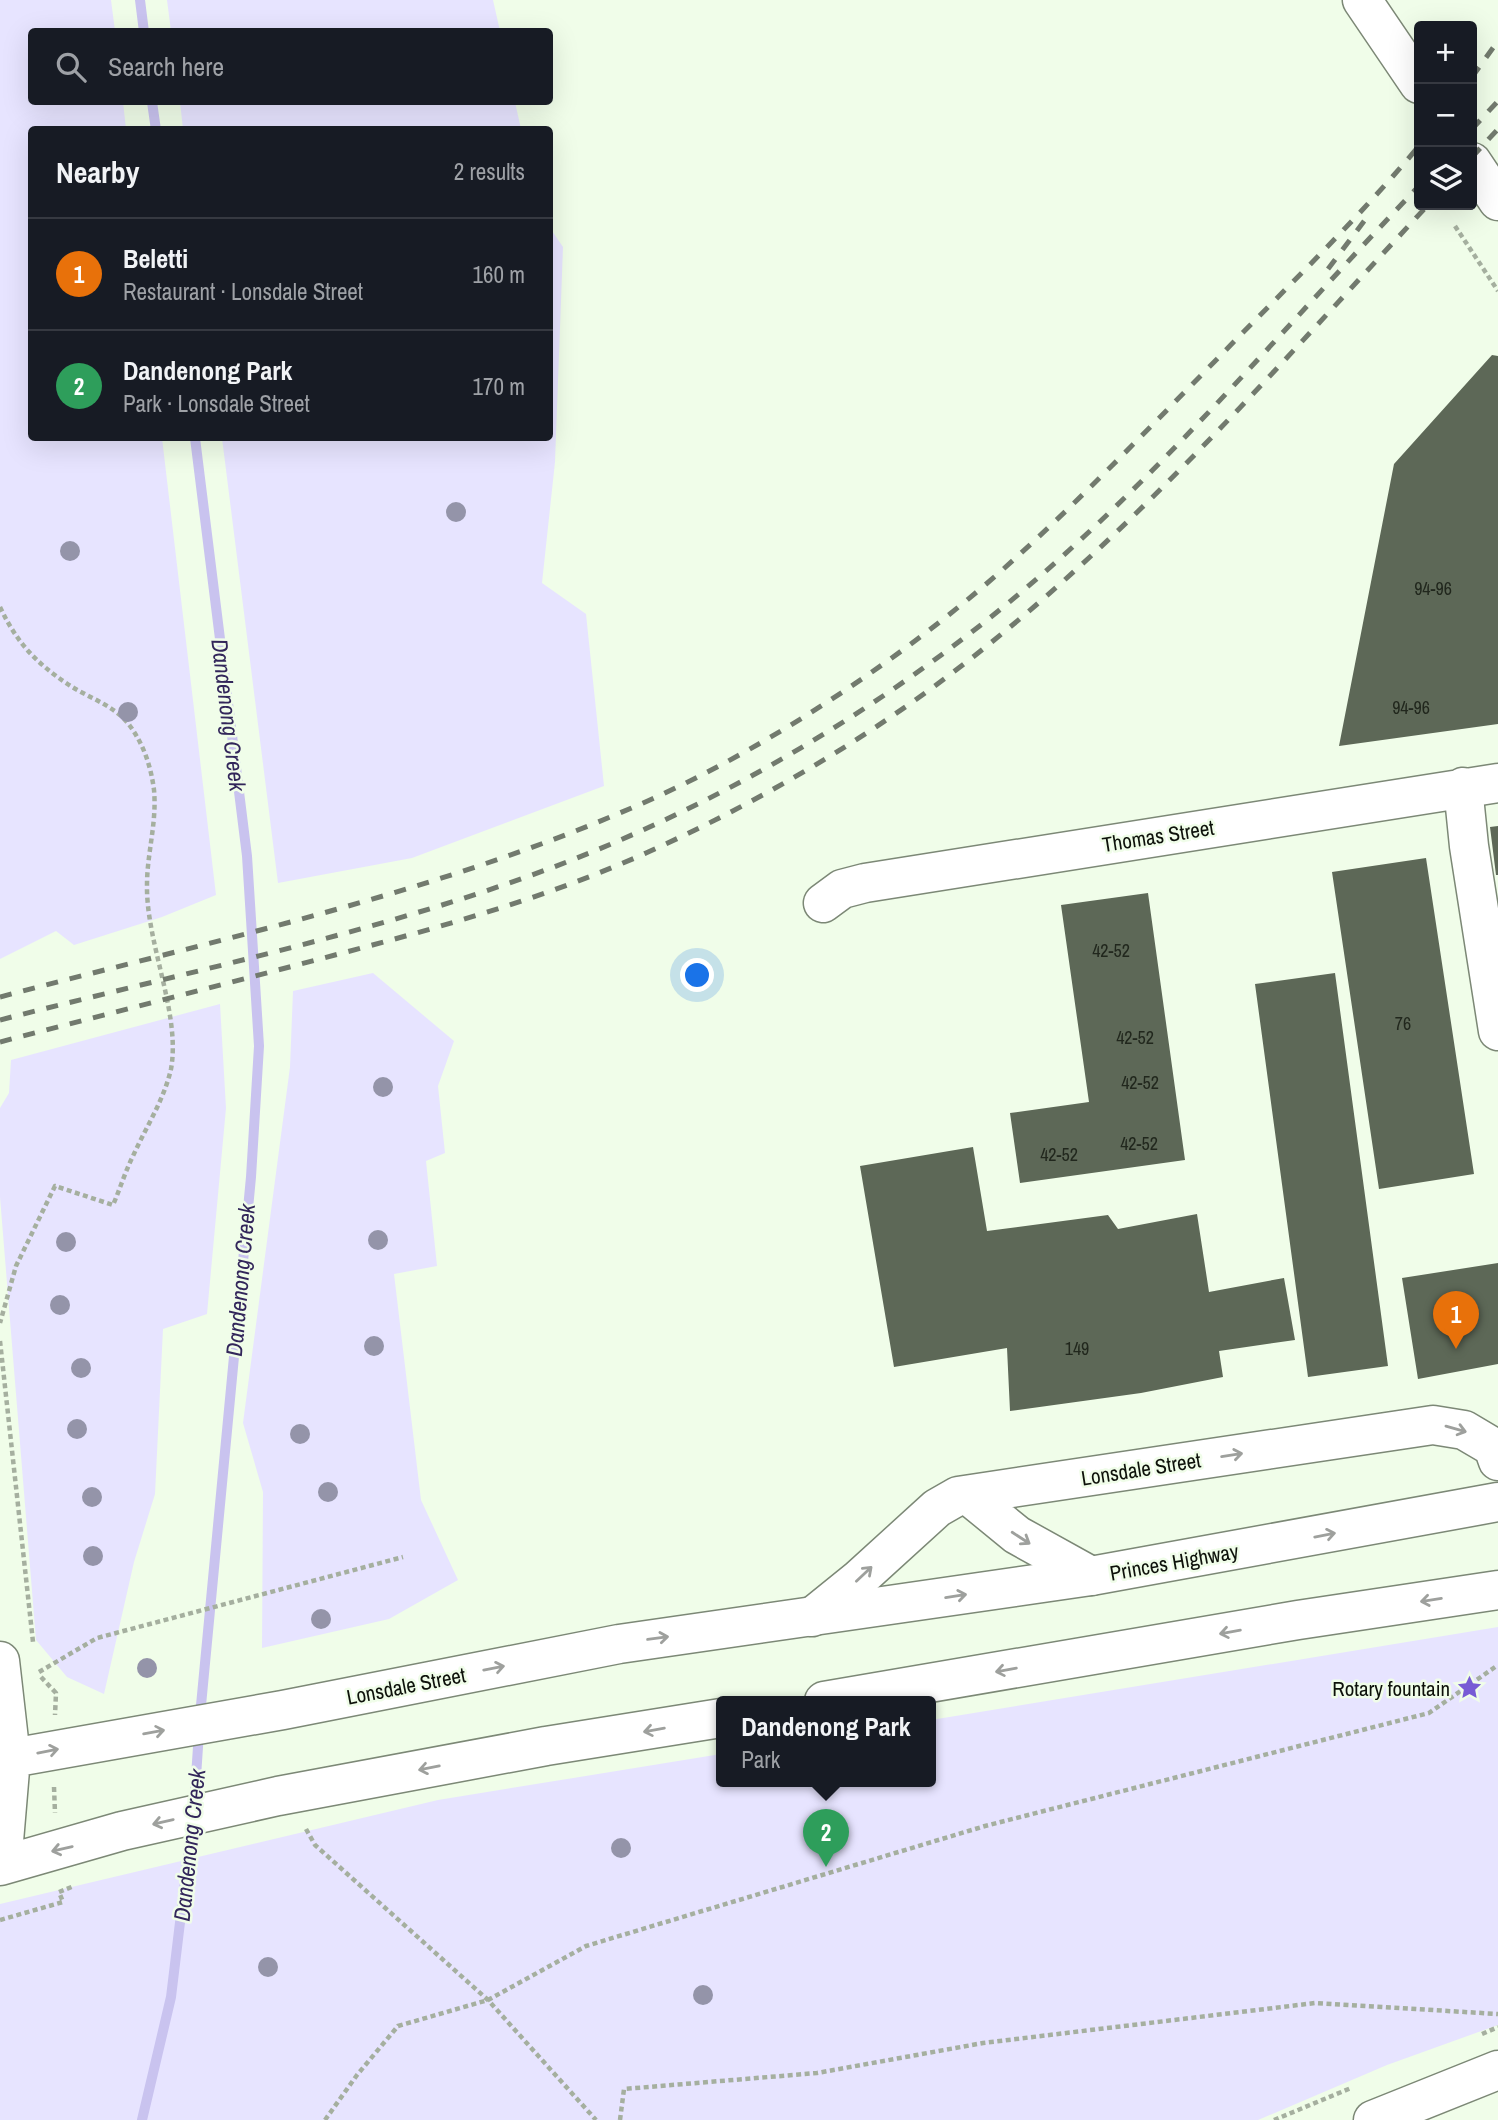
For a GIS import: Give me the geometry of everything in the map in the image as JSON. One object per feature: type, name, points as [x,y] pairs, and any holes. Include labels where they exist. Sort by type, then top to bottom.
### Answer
[{"type":"main road","points":[[1362,0],[1414,77]]},
{"type":"main road","points":[[1477,170],[1498,201]]},
{"type":"main road","points":[[1481,785],[1469,846],[1498,1031]]},
{"type":"main road","name":"Thomas Street","points":[[823,903],[842,889],[866,883],[1481,785]]},
{"type":"main road","name":"Lonsdale Street","points":[[812,1617],[841,1595],[937,1508],[953,1498],[1433,1425],[1464,1430],[1493,1447],[1498,1461]]},
{"type":"main road","points":[[968,1495],[1017,1535],[1091,1576]]},
{"type":"main road","name":"Princes Highway","points":[[1091,1576],[1498,1502]]},
{"type":"main road","name":"Lonsdale Street","points":[[5,1759],[283,1710],[619,1644],[1091,1576]]},
{"type":"main road","points":[[853,1696],[1298,1620],[1498,1590]]},
{"type":"main road","points":[[1,1670],[5,1759],[1,1866],[121,1831],[278,1796],[546,1746],[716,1719]]},
{"type":"main road","points":[[1373,2120],[1498,2070]]},
{"type":"path","points":[[1455,226],[1498,291]]},
{"type":"path","points":[[0,607],[15,639],[70,685],[100,701],[129,724],[147,755],[154,790],[154,837],[147,885],[151,929],[174,1048],[170,1071],[156,1112],[132,1157],[113,1205],[55,1186],[16,1266],[0,1323]]},
{"type":"path","points":[[1,1670],[37,1673],[97,1639],[403,1557]]},
{"type":"path","points":[[325,2120],[398,2026],[488,2000],[586,1946],[985,1826],[1429,1713],[1498,1665]]},
{"type":"path","points":[[303,1824],[315,1845],[488,2000],[596,2120]]},
{"type":"path","points":[[620,2120],[624,2089],[817,2073],[983,2043],[1315,2003],[1498,2014]]},
{"type":"shaded area","points":[[0,0],[111,0],[115,28],[28,28],[28,105],[123,105],[126,126],[28,126],[28,441],[162,441],[216,895],[162,917],[74,945],[56,931],[0,959]]},
{"type":"shaded area","points":[[167,0],[493,0],[499,28],[171,28]]},
{"type":"shaded area","points":[[180,105],[516,105],[520,126],[183,126]]},
{"type":"shaded area","points":[[553,232],[563,247],[555,462],[542,583],[586,614],[604,786],[412,858],[278,883],[222,441],[553,441]]},
{"type":"shaded area","points":[[373,973],[454,1041],[438,1086],[445,1153],[426,1161],[437,1266],[394,1274],[421,1500],[458,1580],[389,1619],[262,1648],[263,1492],[243,1423],[290,1067],[293,991]]},
{"type":"shaded area","points":[[220,1004],[226,1108],[207,1314],[163,1329],[155,1494],[134,1562],[104,1694],[67,1677],[36,1640],[0,1197],[0,1108],[9,1093],[11,1060]]},
{"type":"shaded area","points":[[1498,1627],[1498,2025],[1387,2065],[1258,2120],[0,2120],[0,1904],[438,1800],[716,1755],[716,1787],[936,1787],[936,1719]]},
{"type":"building","points":[[1492,355],[1498,356],[1498,724],[1339,746],[1394,464]]},
{"type":"building","points":[[1498,826],[1498,875],[1496,875],[1490,827]]},
{"type":"building","points":[[1426,858],[1474,1174],[1379,1189],[1332,872]]},
{"type":"building","points":[[1148,893],[1185,1160],[1020,1183],[1010,1113],[1089,1102],[1061,905]]},
{"type":"building","points":[[1335,973],[1388,1366],[1308,1377],[1255,984]]},
{"type":"building","points":[[973,1147],[987,1231],[1108,1215],[1118,1229],[1197,1214],[1209,1292],[1284,1278],[1295,1340],[1219,1351],[1223,1377],[1141,1393],[1010,1411],[1007,1348],[894,1367],[860,1166]]},
{"type":"building","points":[[1498,1263],[1498,1364],[1418,1379],[1402,1278]]},
{"type":"waterway","name":"Dandenong Creek","points":[[140,0],[144,28]]},
{"type":"waterway","name":"Dandenong Creek","points":[[152,105],[155,126]]},
{"type":"waterway","name":"Dandenong Creek","points":[[195,441],[247,856],[259,1046],[251,1177],[200,1716]]},
{"type":"waterway","name":"Dandenong Creek","points":[[194,1807],[199,1732]]},
{"type":"waterway","name":"Dandenong Creek","points":[[142,2120],[171,1997],[192,1823]]},
{"type":"railway","points":[[1477,70],[1498,41]]},
{"type":"railway","points":[[1477,124],[1498,101]]},
{"type":"railway","points":[[1477,152],[1498,129]]},
{"type":"railway","points":[[0,997],[330,911],[493,861],[652,799],[700,776],[797,721],[892,658],[1020,554],[1071,506],[1321,253],[1418,147]]},
{"type":"railway","points":[[0,1020],[361,929],[503,885],[627,837],[733,786],[785,757],[935,660],[1041,575],[1099,523],[1208,413],[1414,191]]},
{"type":"railway","points":[[0,1042],[386,941],[518,902],[646,853],[736,809],[824,760],[948,676],[988,645],[1105,543],[1216,433],[1423,210]]},
{"type":"railway","points":[[1328,269],[1368,216]]},
{"type":"place","name":"Beletti","points":[[1456,1349]]},
{"type":"place","name":"Rotary fountain","points":[[1470,1688]]},
{"type":"place","name":"Dandenong Park","points":[[826,1867]]}]
